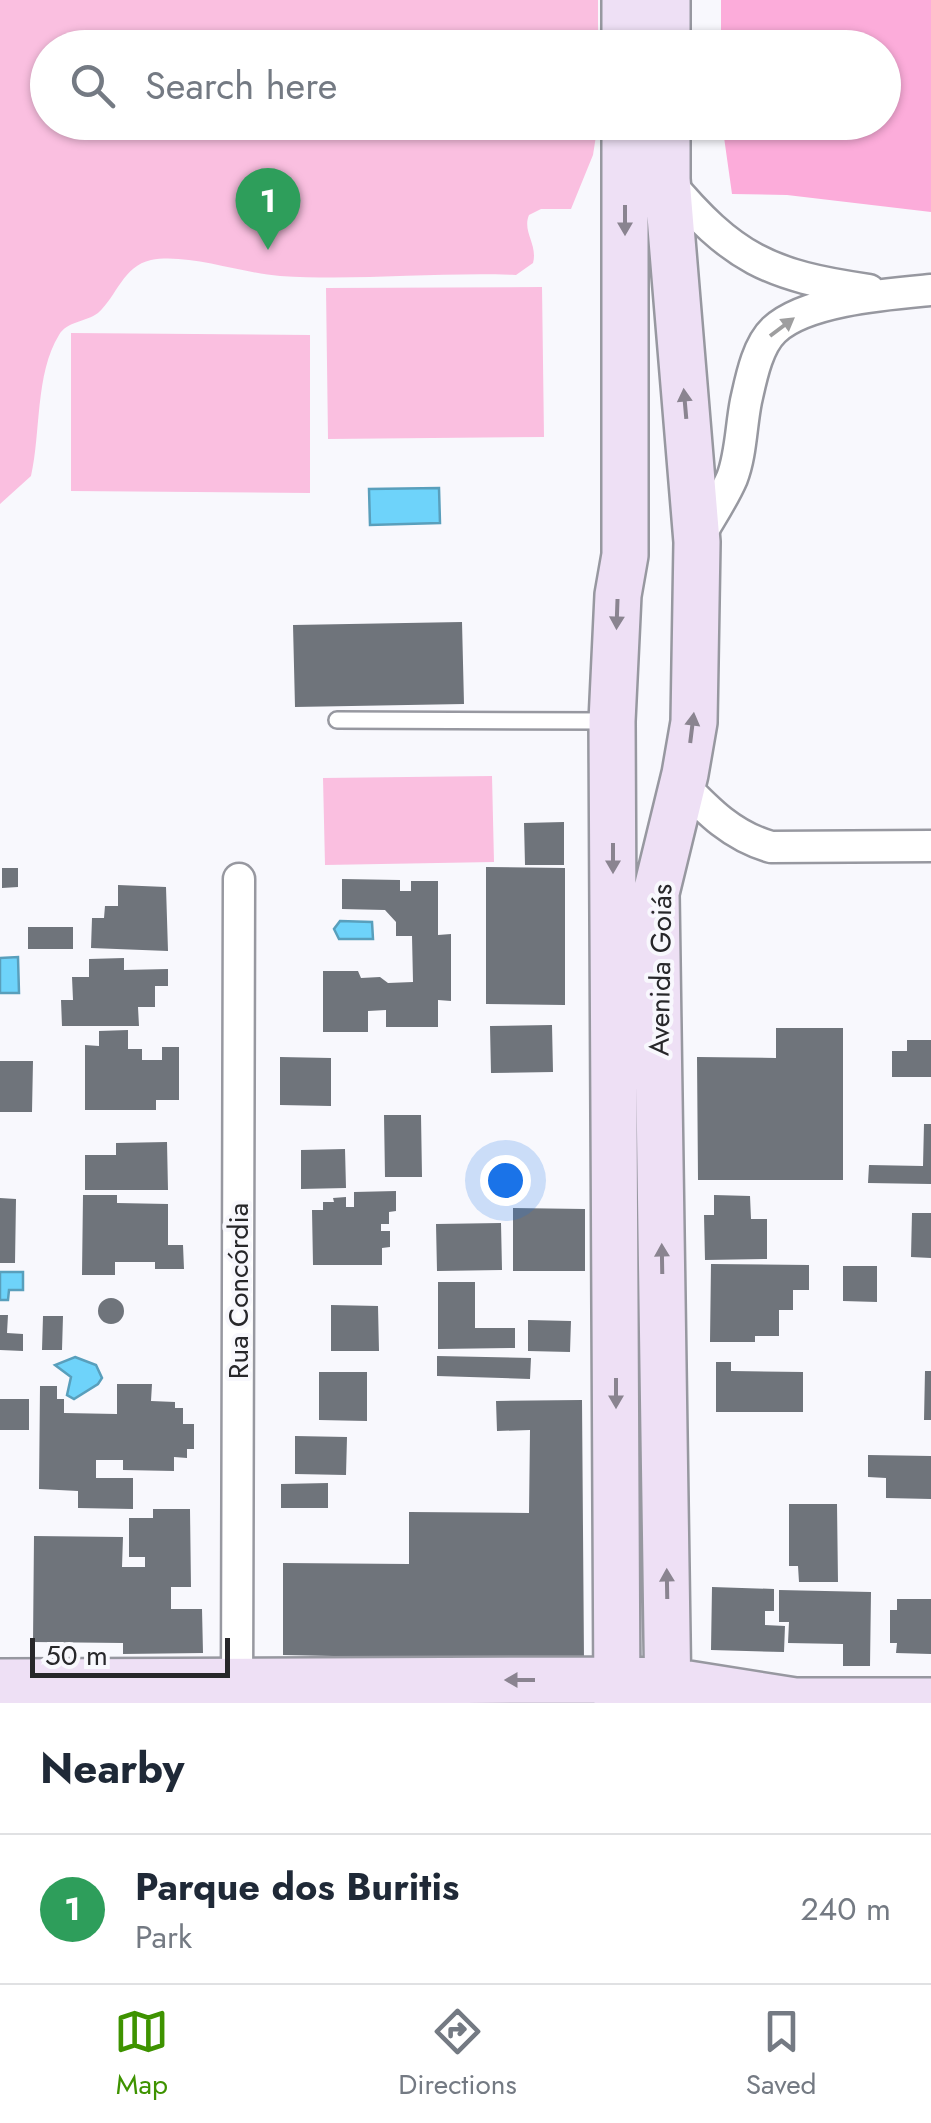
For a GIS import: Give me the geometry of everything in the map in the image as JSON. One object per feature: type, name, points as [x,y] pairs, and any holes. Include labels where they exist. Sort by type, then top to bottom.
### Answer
[{"type":"main road","points":[[625,0],[625,30]]},
{"type":"main road","points":[[667,0],[667,30]]},
{"type":"main road","name":"Avenida Goiás","points":[[617,1691],[612,741],[618,596],[625,556],[625,140]]},
{"type":"main road","name":"Avenida Goiás","points":[[667,140],[696,554],[694,722],[656,893],[669,1692]]},
{"type":"main road","points":[[625,556],[654,551],[696,554]]},
{"type":"main road","points":[[612,741],[654,784],[681,783]]},
{"type":"main road","points":[[0,1682],[237,1692],[617,1691],[790,1702],[931,1701]]},
{"type":"street","points":[[667,179],[718,236],[762,264],[787,276],[892,293]]},
{"type":"street","points":[[696,554],[733,476],[746,398],[760,352],[772,332],[806,312],[892,293],[931,290]]},
{"type":"street","points":[[681,783],[723,825],[747,840],[771,847],[931,846]]},
{"type":"street","name":"Rua Concórdia","points":[[237,1692],[239,879]]},
{"type":"lane","points":[[337,720],[612,741]]},
{"type":"shaded area","points":[[0,0],[598,0],[598,30],[30,30],[30,140],[595,140],[571,209],[541,209],[529,215],[533,263],[516,275],[309,277],[265,274],[181,259],[141,263],[98,313],[67,327],[59,335],[42,385],[31,476],[0,504]]},
{"type":"shaded area","points":[[721,0],[931,0],[931,212],[787,195],[732,194],[724,140],[901,140],[901,30],[721,30]]},
{"type":"shaded area","points":[[542,287],[544,437],[328,439],[326,288]]},
{"type":"shaded area","points":[[71,333],[310,335],[310,493],[71,491]]},
{"type":"shaded area","points":[[492,776],[494,862],[325,865],[323,778]]},
{"type":"water","points":[[439,488],[440,523],[370,525],[369,489]]},
{"type":"water","points":[[340,921],[372,922],[373,939],[339,939],[334,929]]},
{"type":"water","points":[[18,957],[19,993],[0,993],[0,958]]},
{"type":"water","points":[[0,1272],[23,1272],[23,1290],[9,1290],[8,1300],[0,1300]]},
{"type":"water","points":[[75,1357],[96,1365],[102,1378],[74,1399],[67,1395],[71,1377],[55,1365]]},
{"type":"building","points":[[462,622],[464,704],[295,707],[293,625]]},
{"type":"building","points":[[564,822],[564,865],[525,865],[524,823]]},
{"type":"building","points":[[486,867],[565,868],[565,1005],[486,1004]]},
{"type":"building","points":[[2,868],[18,868],[18,887],[2,888]]},
{"type":"building","points":[[342,879],[400,880],[400,891],[411,891],[411,881],[438,881],[438,935],[451,934],[451,1001],[438,1000],[438,1027],[386,1027],[386,1010],[368,1011],[368,1032],[323,1032],[323,971],[358,971],[361,978],[413,982],[412,936],[396,936],[396,922],[385,910],[342,909]]},
{"type":"building","points":[[118,885],[166,887],[168,951],[91,948],[92,918],[104,918],[105,906],[118,906]]},
{"type":"building","points":[[28,927],[73,927],[73,949],[28,949]]},
{"type":"building","points":[[124,958],[124,970],[168,969],[168,986],[155,986],[155,1007],[138,1007],[139,1026],[62,1026],[61,1000],[73,1000],[72,977],[89,977],[89,959]]},
{"type":"building","points":[[552,1025],[553,1072],[491,1073],[490,1026]]},
{"type":"building","points":[[776,1028],[843,1028],[843,1180],[698,1180],[697,1057],[776,1058]]},
{"type":"building","points":[[128,1030],[128,1049],[142,1049],[142,1060],[162,1060],[162,1047],[179,1047],[179,1100],[156,1100],[156,1110],[85,1110],[85,1045],[99,1046],[99,1031]]},
{"type":"building","points":[[907,1040],[931,1040],[931,1077],[892,1077],[892,1051],[907,1051]]},
{"type":"building","points":[[280,1057],[331,1058],[331,1106],[280,1105]]},
{"type":"building","points":[[0,1061],[33,1061],[32,1112],[0,1112]]},
{"type":"building","points":[[384,1115],[421,1115],[422,1177],[385,1177]]},
{"type":"building","points":[[924,1124],[931,1124],[931,1184],[868,1183],[869,1165],[923,1166]]},
{"type":"building","points":[[167,1142],[168,1190],[85,1190],[85,1155],[116,1155],[116,1143]]},
{"type":"building","points":[[345,1149],[346,1188],[301,1189],[301,1150]]},
{"type":"building","points":[[396,1191],[396,1211],[389,1212],[389,1224],[381,1224],[381,1231],[390,1231],[390,1247],[382,1248],[382,1265],[313,1265],[312,1210],[323,1210],[323,1202],[346,1197],[346,1207],[354,1207],[354,1192]]},
{"type":"building","points":[[83,1195],[117,1195],[117,1203],[168,1204],[168,1245],[183,1245],[184,1269],[155,1269],[155,1262],[115,1262],[115,1275],[82,1275]]},
{"type":"building","points":[[714,1195],[750,1196],[751,1219],[767,1219],[767,1259],[705,1260],[704,1215],[714,1215]]},
{"type":"building","points":[[0,1198],[16,1199],[15,1263],[0,1263]]},
{"type":"building","points":[[513,1208],[585,1209],[585,1271],[513,1271]]},
{"type":"building","points":[[912,1213],[931,1213],[931,1258],[911,1257]]},
{"type":"building","points":[[501,1223],[502,1270],[437,1271],[436,1224]]},
{"type":"building","points":[[711,1264],[809,1265],[809,1290],[793,1290],[793,1310],[779,1310],[779,1336],[755,1336],[755,1342],[710,1342]]},
{"type":"building","points":[[843,1266],[877,1266],[877,1302],[843,1301]]},
{"type":"building","points":[[438,1282],[475,1282],[475,1328],[515,1328],[515,1348],[438,1349]]},
{"type":"building","points":[[111,1298],[120,1302],[124,1311],[120,1320],[111,1324],[102,1320],[98,1311],[102,1302]]},
{"type":"building","points":[[331,1305],[378,1306],[379,1351],[331,1351]]},
{"type":"building","points":[[0,1315],[8,1315],[7,1333],[23,1334],[23,1351],[0,1350]]},
{"type":"building","points":[[43,1316],[63,1316],[62,1350],[42,1350]]},
{"type":"building","points":[[528,1320],[571,1321],[570,1352],[528,1351]]},
{"type":"building","points":[[437,1356],[531,1358],[530,1379],[437,1376]]},
{"type":"building","points":[[716,1362],[731,1362],[731,1371],[803,1372],[803,1412],[716,1412]]},
{"type":"building","points":[[925,1371],[931,1371],[931,1420],[924,1420]]},
{"type":"building","points":[[319,1372],[367,1372],[367,1421],[319,1420]]},
{"type":"building","points":[[117,1384],[152,1384],[151,1401],[175,1402],[175,1408],[183,1408],[183,1424],[194,1424],[194,1449],[187,1449],[187,1458],[174,1457],[174,1471],[123,1470],[123,1460],[96,1460],[96,1478],[133,1478],[133,1509],[78,1508],[78,1491],[39,1489],[40,1386],[57,1386],[57,1399],[64,1399],[64,1413],[117,1414]]},
{"type":"building","points":[[0,1399],[29,1399],[29,1430],[0,1430]]},
{"type":"building","points":[[582,1400],[584,1661],[283,1655],[283,1563],[409,1564],[409,1512],[529,1513],[530,1430],[497,1431],[496,1401]]},
{"type":"building","points":[[295,1436],[347,1437],[346,1475],[295,1474]]},
{"type":"building","points":[[868,1455],[931,1456],[931,1499],[886,1498],[886,1478],[868,1477]]},
{"type":"building","points":[[328,1483],[328,1508],[281,1508],[281,1484]]},
{"type":"building","points":[[789,1504],[837,1504],[838,1582],[799,1582],[798,1566],[789,1566]]},
{"type":"building","points":[[153,1509],[190,1509],[191,1587],[171,1587],[171,1609],[202,1609],[203,1653],[123,1654],[123,1643],[33,1642],[34,1536],[123,1537],[122,1567],[145,1567],[145,1557],[129,1557],[129,1518],[153,1518]]},
{"type":"building","points":[[712,1587],[774,1589],[774,1611],[765,1611],[765,1625],[785,1626],[784,1652],[711,1650]]},
{"type":"building","points":[[779,1590],[871,1592],[870,1666],[843,1666],[843,1644],[788,1643],[789,1622],[779,1622]]},
{"type":"building","points":[[897,1599],[931,1599],[931,1654],[896,1653],[897,1643],[890,1643],[890,1610],[897,1610]]},
{"type":"place","name":"Parque dos Buritis","points":[[268,250]]}]
